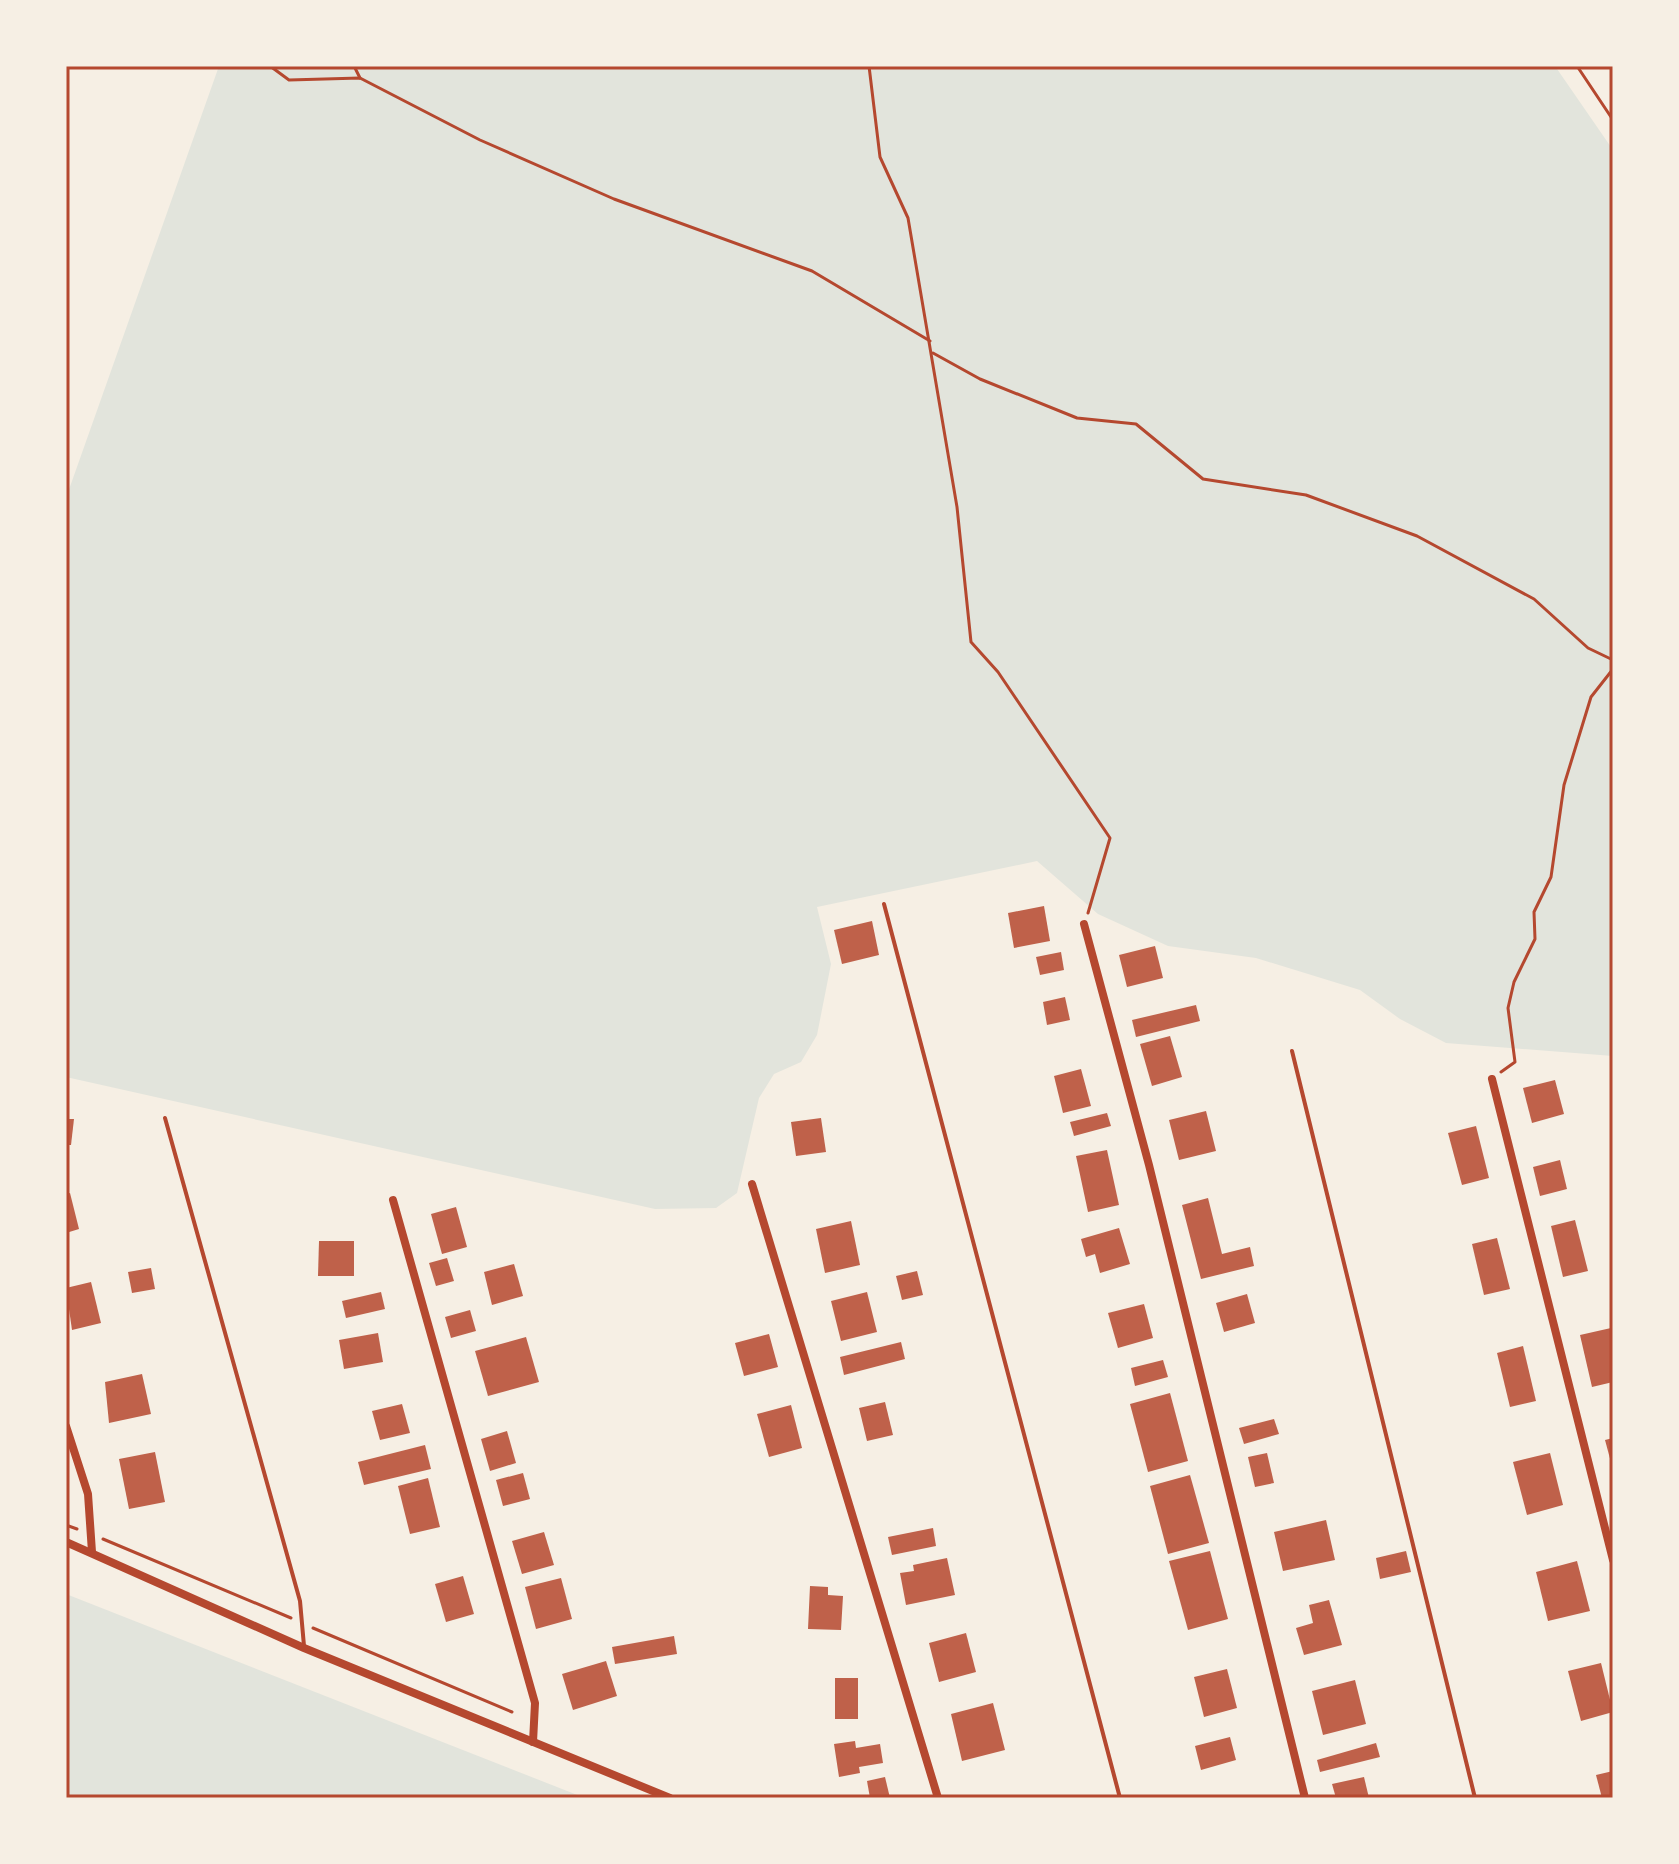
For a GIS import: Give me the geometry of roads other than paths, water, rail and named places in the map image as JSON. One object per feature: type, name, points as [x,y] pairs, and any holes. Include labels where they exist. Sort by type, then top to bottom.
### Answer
[{"type":"street","points":[[1084,924],[1171,1254],[1305,1798]]},
{"type":"street","points":[[1492,1079],[1613,1560]]},
{"type":"street","points":[[752,1184],[938,1798]]},
{"type":"street","points":[[393,1200],[535,1703],[533,1742]]},
{"type":"street","points":[[66,1426],[88,1494],[92,1552]]},
{"type":"street","points":[[66,1542],[304,1648],[670,1798]]},
{"type":"lane","points":[[884,904],[1120,1798]]},
{"type":"lane","points":[[1292,1051],[1475,1798]]},
{"type":"lane","points":[[165,1118],[300,1601],[304,1648]]}]
